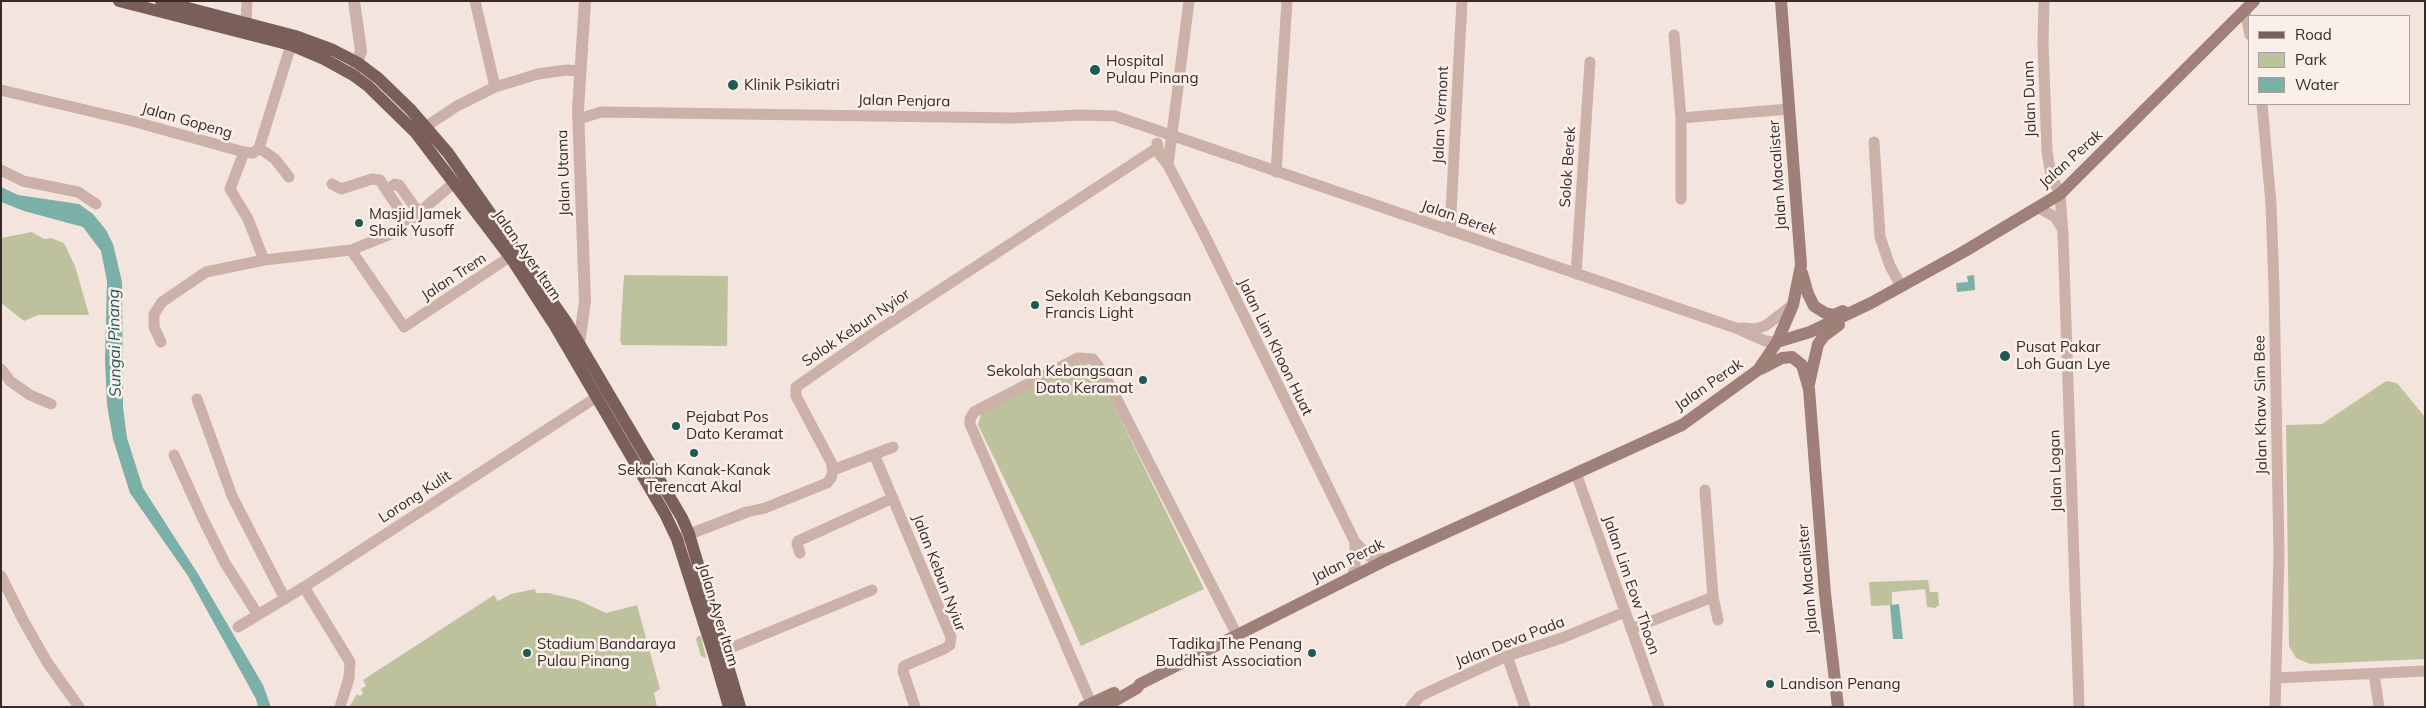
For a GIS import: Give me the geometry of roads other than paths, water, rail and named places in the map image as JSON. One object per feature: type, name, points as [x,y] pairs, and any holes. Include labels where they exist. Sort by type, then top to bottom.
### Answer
[{"type":"main road","name":"Jalan Ayer Itam","points":[[119,1],[292,45],[356,69]]},
{"type":"main road","name":"Jalan Ayer Itam","points":[[160,1],[302,39],[356,69],[389,105],[448,153],[515,254],[602,394],[663,484],[683,536],[720,652],[740,707]]},
{"type":"main road","name":"Jalan Macalister","points":[[1777,342],[1793,304],[1801,266],[1781,1]]},
{"type":"main road","name":"Jalan Perak","points":[[1104,707],[1137,688],[1140,684],[1390,558],[1682,425],[1758,370],[1777,342],[1810,332],[1858,309],[2039,208],[2075,182],[2254,1]]},
{"type":"main road","name":"Jalan Ayer Itam","points":[[421,130],[455,182],[515,254],[579,343],[602,394]]},
{"type":"main road","points":[[1801,266],[1808,294],[1814,306],[1825,313],[1834,315],[1891,287],[1901,286]]},
{"type":"main road","points":[[1809,389],[1818,344],[1824,336],[1858,309]]},
{"type":"main road","points":[[1758,370],[1782,358],[1792,357],[1802,365],[1809,389]]},
{"type":"main road","name":"Jalan Macalister","points":[[1809,389],[1825,594],[1838,707]]},
{"type":"main road","name":"Jalan Ayer Itam","points":[[720,652],[728,707]]},
{"type":"main road","name":"Jalan Perak","points":[[1087,705],[1133,684],[1140,684]]},
{"type":"street","points":[[246,23],[247,1]]},
{"type":"street","points":[[354,1],[361,40],[356,69]]},
{"type":"street","points":[[475,1],[495,87]]},
{"type":"street","name":"Jalan Utama","points":[[579,343],[584,301],[578,100],[585,1]]},
{"type":"street","points":[[1168,165],[1189,1]]},
{"type":"street","points":[[1276,172],[1287,1]]},
{"type":"street","name":"Jalan Vermont","points":[[1450,231],[1462,1]]},
{"type":"street","name":"Jalan Dunn","points":[[2044,1],[2043,54],[2047,152],[2051,176],[2060,194]]},
{"type":"street","points":[[2245,11],[2248,25]]},
{"type":"street","points":[[1674,35],[1682,118],[1681,199]]},
{"type":"street","points":[[289,177],[274,159],[259,148],[292,45]]},
{"type":"street","name":"Solok Berek","points":[[1576,274],[1590,62]]},
{"type":"street","points":[[421,130],[457,106],[495,87],[538,74],[566,70],[580,71]]},
{"type":"street","name":"Jalan Gopeng","points":[[1,90],[132,121],[244,152],[253,152],[259,148]]},
{"type":"street","name":"Jalan Penjara","points":[[578,100],[601,112]]},
{"type":"street","name":"Jalan Khaw Sim Bee","points":[[2262,105],[2271,204],[2274,297],[2279,556],[2275,707]]},
{"type":"street","points":[[1682,118],[1789,109]]},
{"type":"street","name":"Jalan Penjara","points":[[578,119],[601,112],[1013,118],[1105,115],[1130,120],[1172,137]]},
{"type":"street","points":[[1157,131],[1157,148]]},
{"type":"street","name":"Jalan Berek","points":[[1172,137],[1736,328],[1764,341],[1777,342]]},
{"type":"street","points":[[1874,142],[1880,237],[1890,266],[1901,286]]},
{"type":"street","name":"Jalan Lim Khoon Huat","points":[[1157,148],[1168,165],[1354,542],[1369,556],[1376,559],[1390,558]]},
{"type":"street","name":"Solok Kebun Nyior","points":[[833,470],[796,396],[796,387],[1157,148]]},
{"type":"street","points":[[244,152],[230,189],[248,219],[264,260]]},
{"type":"street","points":[[1,170],[23,181],[78,192],[96,204]]},
{"type":"street","points":[[332,184],[341,189],[372,179],[380,180],[408,222]]},
{"type":"street","points":[[161,342],[154,327],[154,314],[162,302],[206,272],[264,260],[351,250],[396,232],[455,182]]},
{"type":"street","points":[[386,190],[395,184],[399,185],[419,213]]},
{"type":"street","name":"Jalan Logan","points":[[2060,194],[2079,707]]},
{"type":"street","name":"Jalan Logan","points":[[2039,208],[2056,217],[2061,225],[2063,235]]},
{"type":"street","name":"Jalan Trem","points":[[351,250],[404,327],[515,254]]},
{"type":"street","name":"Jalan Berek","points":[[1736,328],[1755,329],[1765,326],[1784,314],[1793,304]]},
{"type":"street","points":[[1087,705],[970,424],[970,419],[974,412],[1078,358],[1093,359],[1104,374],[1236,635]]},
{"type":"street","points":[[1,369],[10,381],[30,396],[51,404]]},
{"type":"street","name":"Lorong Kulit","points":[[238,627],[304,587],[602,394]]},
{"type":"street","points":[[196,399],[232,496],[284,599]]},
{"type":"street","points":[[683,536],[765,508],[827,483],[832,478],[833,470],[893,447]]},
{"type":"street","name":"Jalan Kebun Nyiur","points":[[874,454],[951,637],[950,645],[904,666],[903,671],[915,707]]},
{"type":"street","points":[[174,455],[225,562],[258,615]]},
{"type":"street","name":"Jalan Lim Eow Thoon","points":[[1576,473],[1659,707]]},
{"type":"street","points":[[1705,490],[1713,597],[1718,620]]},
{"type":"street","points":[[800,553],[798,541],[893,498]]},
{"type":"street","name":"Jalan Lim Khoon Huat","points":[[1352,577],[1355,562],[1354,542]]},
{"type":"street","points":[[1,576],[47,662],[79,707]]},
{"type":"street","points":[[304,587],[350,662],[349,678],[340,707]]},
{"type":"street","points":[[720,652],[872,590]]},
{"type":"street","points":[[1631,629],[1713,597]]},
{"type":"street","name":"Jalan Deva Pada","points":[[1411,707],[1420,696],[1507,656],[1562,638],[1625,612]]},
{"type":"street","points":[[1507,656],[1524,707]]},
{"type":"street","points":[[2276,678],[2425,671]]},
{"type":"street","points":[[2374,674],[2378,707]]},
{"type":"water","name":"Sungai Pinang","points":[[1,187],[18,195],[79,204],[93,214],[106,230],[113,244],[122,282],[123,407],[127,438],[143,488],[198,574],[263,685],[271,707],[258,707],[256,699],[188,576],[130,493],[113,439],[107,405],[105,360],[107,281],[101,251],[83,227],[24,211],[1,202]]},
{"type":"water","points":[[1974,275],[1975,290],[1957,292],[1956,283],[1968,282],[1967,276]]},
{"type":"water","points":[[1899,604],[1903,639],[1893,639],[1890,605]]},
{"type":"place","name":"Hospital Pulau Pinang","points":[[1095,70]]},
{"type":"place","name":"Klinik Psikiatri","points":[[733,85]]},
{"type":"place","name":"Masjid Jamek Shaik Yusoff","points":[[359,223]]},
{"type":"place","name":"Sekolah Kebangsaan Francis Light","points":[[1035,305]]},
{"type":"place","name":"Pusat Pakar Loh Guan Lye","points":[[2005,356]]},
{"type":"place","name":"Sekolah Kebangsaan Dato Keramat","points":[[1143,380]]},
{"type":"place","name":"Pejabat Pos Dato Keramat","points":[[676,426]]},
{"type":"place","name":"Sekolah Kanak-Kanak Terencat Akal","points":[[694,453]]},
{"type":"place","name":"Stadium Bandaraya Pulau Pinang","points":[[527,653]]},
{"type":"place","name":"Tadika The Penang Buddhist Association","points":[[1312,653]]},
{"type":"place","name":"Landison Penang","points":[[1770,684]]}]
